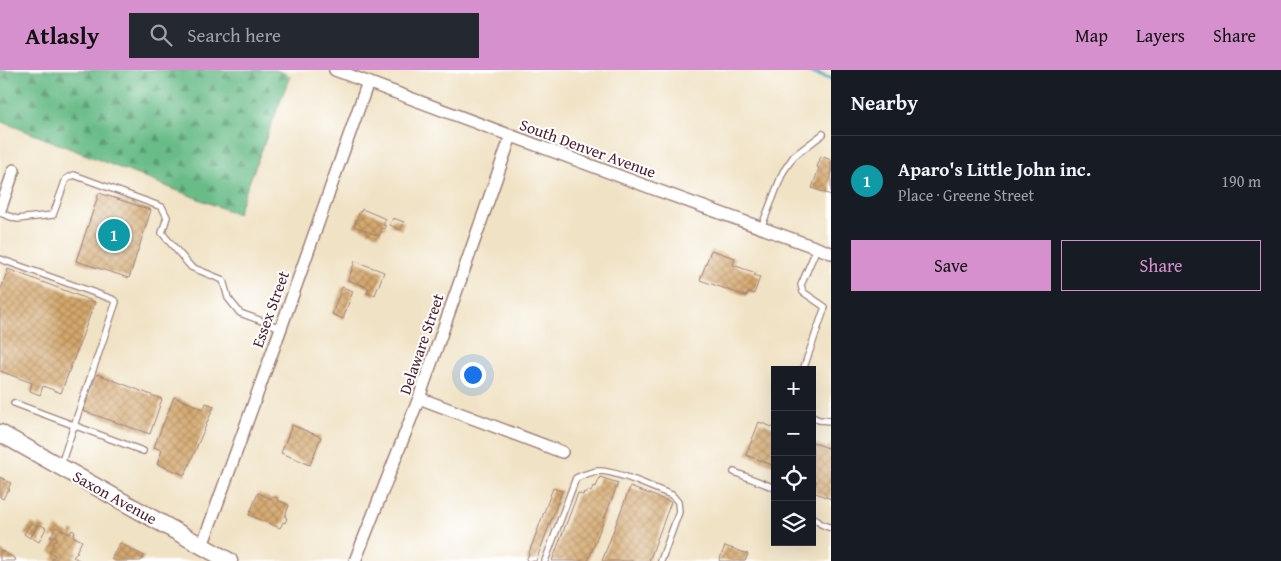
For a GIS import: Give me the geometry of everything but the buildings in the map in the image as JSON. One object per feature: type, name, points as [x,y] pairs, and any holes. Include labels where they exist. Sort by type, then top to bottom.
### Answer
[{"type":"street","name":"South Denver Avenue","points":[[335,70],[831,253]]},
{"type":"street","name":"Essex Street","points":[[202,546],[368,82]]},
{"type":"street","name":"Delaware Street","points":[[355,561],[419,398],[511,136]]},
{"type":"street","points":[[0,212],[14,170]]},
{"type":"street","points":[[419,398],[562,452]]},
{"type":"street","name":"Saxon Avenue","points":[[0,434],[230,561]]},
{"type":"lane","points":[[761,228],[783,172],[794,156],[823,134]]},
{"type":"lane","points":[[0,212],[16,219],[53,215],[66,179],[74,175],[162,207],[166,217],[162,233],[190,267],[223,280],[228,298],[240,313],[281,328]]},
{"type":"lane","points":[[805,366],[828,308],[803,292],[801,285],[818,248]]},
{"type":"lane","points":[[0,259],[116,302],[60,467]]},
{"type":"lane","points":[[14,403],[144,451]]},
{"type":"lane","points":[[816,419],[831,421]]},
{"type":"lane","points":[[545,561],[576,478],[597,471],[614,473],[672,495],[678,502],[679,512],[661,561]]},
{"type":"lane","points":[[734,472],[771,486]]},
{"type":"lane","points":[[816,520],[831,528]]},
{"type":"green space","points":[[0,70],[276,70],[290,76],[237,214],[0,121]]},
{"type":"waterway","points":[[804,70],[831,79]]},
{"type":"place","name":"Aparo's Little John inc.","points":[[114,235]]}]
